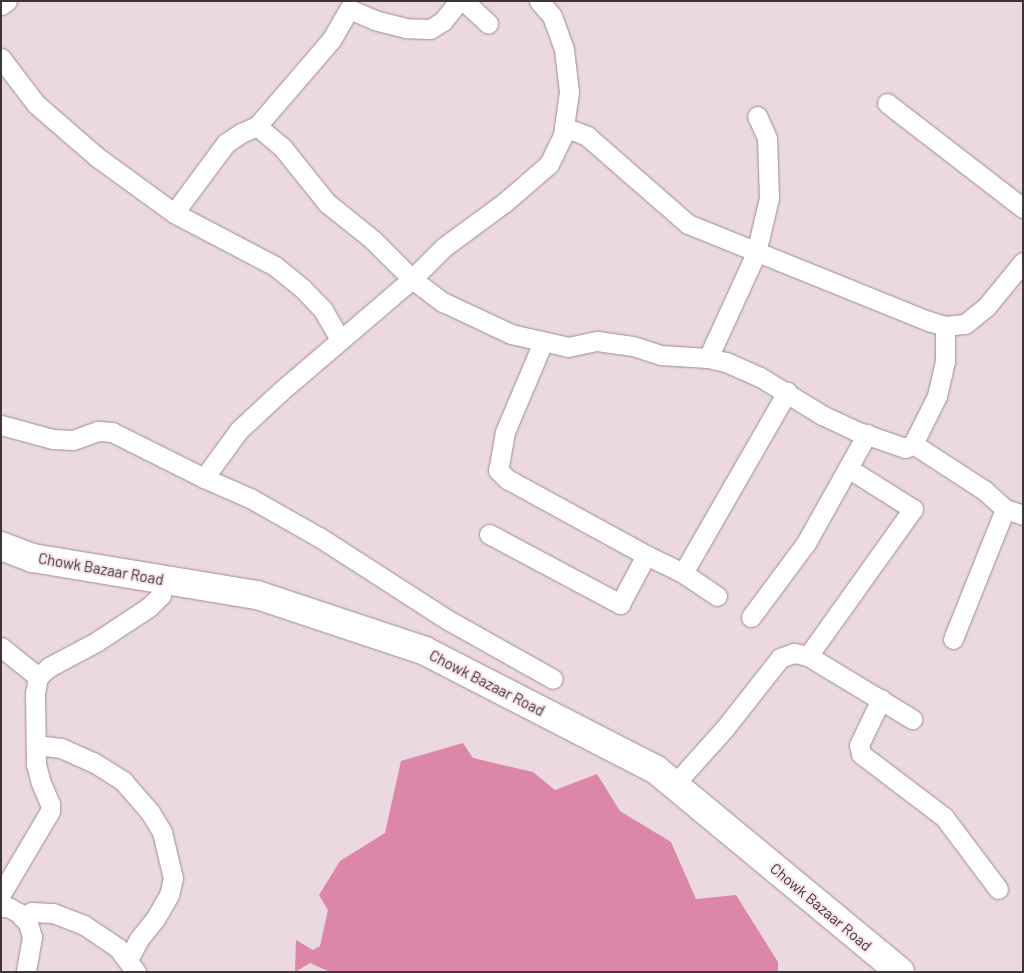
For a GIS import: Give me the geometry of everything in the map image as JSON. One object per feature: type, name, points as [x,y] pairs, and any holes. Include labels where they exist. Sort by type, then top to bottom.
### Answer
[{"type":"main road","name":"Chowk Bazaar Road","points":[[1,546],[33,558],[257,595],[425,651],[655,769],[900,972]]},
{"type":"street","points":[[1,5],[7,1]]},
{"type":"street","points":[[204,478],[239,430],[412,279],[444,247],[504,203],[549,164],[563,135],[569,92],[564,49],[552,16],[539,1]]},
{"type":"street","points":[[174,213],[226,143],[241,133],[257,126],[331,40],[349,9],[375,20],[406,28],[430,29],[443,21],[458,2],[488,23]]},
{"type":"street","points":[[1,58],[36,104],[97,156],[174,213],[275,266],[302,288],[323,310],[340,340]]},
{"type":"street","points":[[887,103],[1023,208]]},
{"type":"street","points":[[708,358],[756,253],[769,198],[767,138],[757,116]]},
{"type":"street","points":[[257,126],[282,148],[327,203],[373,240],[412,279],[443,302],[511,334],[568,347],[597,341],[632,346],[661,355],[708,358],[726,362],[760,377],[822,415],[905,448],[913,444],[937,396],[945,362],[945,326]]},
{"type":"street","points":[[564,127],[588,136],[688,224],[891,308],[945,326],[966,324],[987,306],[1023,262]]},
{"type":"street","points":[[544,342],[505,432],[498,470],[507,479],[646,555],[683,573],[716,596]]},
{"type":"street","points":[[683,573],[787,392]]},
{"type":"street","points":[[1,425],[53,439],[73,440],[98,431],[112,432],[204,478],[250,498],[311,532],[448,620],[553,679]]},
{"type":"street","points":[[751,617],[806,543],[867,434]]},
{"type":"street","points":[[913,444],[1014,512],[953,639]]},
{"type":"street","points":[[808,656],[913,509],[848,468]]},
{"type":"street","points":[[489,534],[620,604],[646,555]]},
{"type":"street","points":[[1,894],[50,811],[50,804],[36,764],[35,693],[38,677],[49,667],[96,642],[149,607],[162,595],[164,580]]},
{"type":"street","points":[[1,647],[38,677]]},
{"type":"street","points":[[674,785],[725,728],[780,658],[794,653],[808,656],[912,719]]},
{"type":"street","points":[[880,700],[859,745],[861,754],[944,817],[998,889]]},
{"type":"street","points":[[36,745],[60,748],[93,762],[124,781],[150,812],[162,832],[173,878],[169,895],[155,919],[139,940],[132,966]]},
{"type":"street","points":[[1,907],[8,907],[28,923],[32,937],[26,972]]},
{"type":"street","points":[[22,917],[32,912],[53,913],[84,925],[118,948],[132,966]]},
{"type":"shaded area","points":[[463,743],[473,758],[533,772],[555,790],[597,774],[620,811],[671,842],[696,899],[736,895],[778,962],[778,972],[330,972],[310,963],[295,972],[296,940],[313,950],[320,946],[328,910],[319,895],[340,861],[385,833],[401,761]]}]
